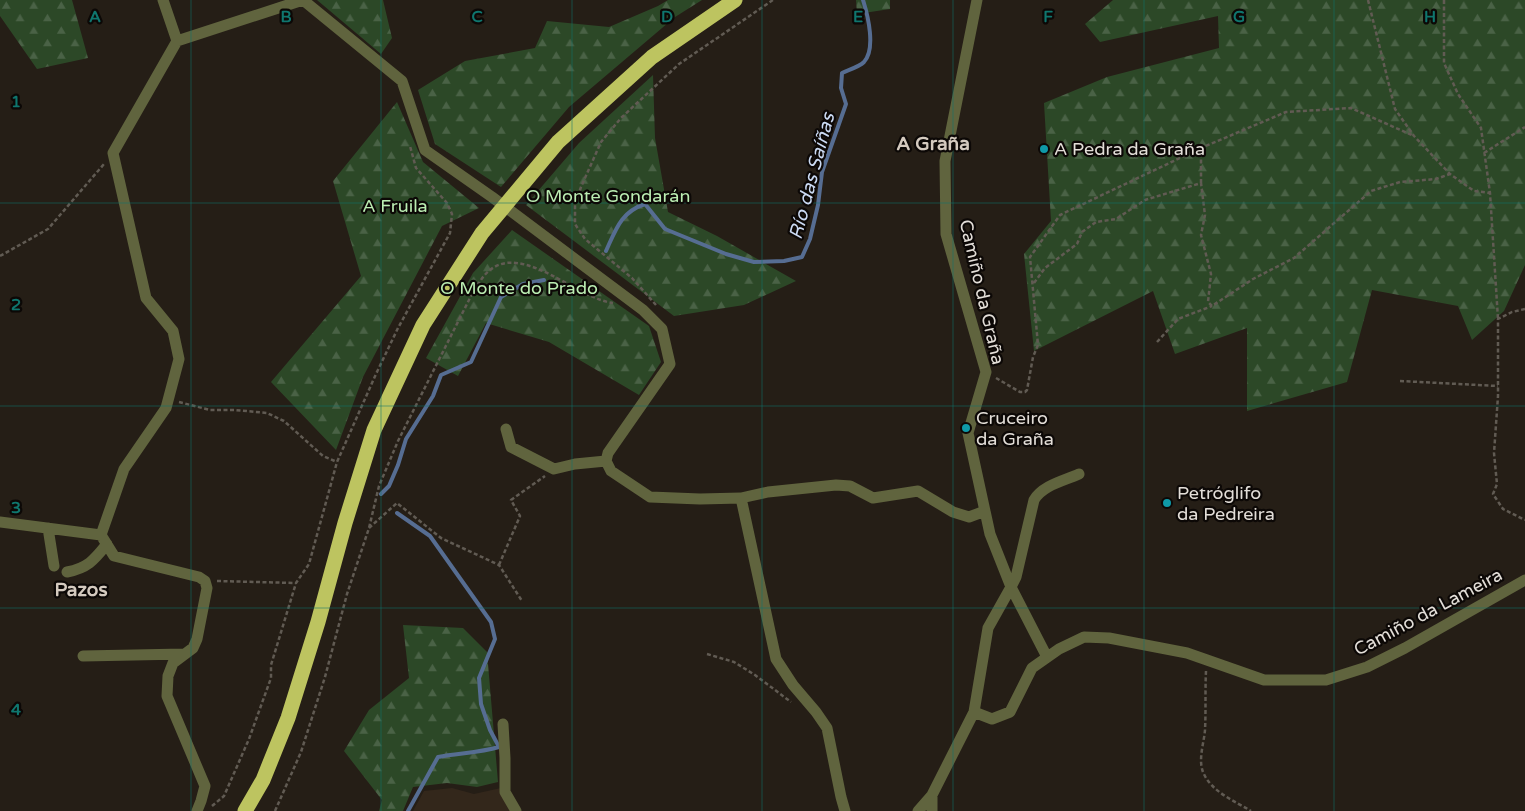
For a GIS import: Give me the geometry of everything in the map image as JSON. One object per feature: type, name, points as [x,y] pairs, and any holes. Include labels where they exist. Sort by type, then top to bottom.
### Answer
[{"type":"highway","points":[[244,811],[263,780],[288,718],[374,430],[423,325],[482,234],[558,142],[652,57],[735,0]]},
{"type":"street","points":[[163,0],[176,41]]},
{"type":"street","points":[[67,572],[82,569],[94,560],[104,539],[124,469],[166,408],[179,360],[173,331],[146,298],[113,153],[176,41],[303,0],[402,81],[425,150],[492,197],[633,302],[662,329],[670,364],[608,453],[606,461],[611,471],[650,497],[741,498],[768,492],[836,485],[850,486],[873,498],[918,492],[953,512],[969,517],[985,511]]},
{"type":"street","name":"Camiño da Graña","points":[[977,0],[945,161],[946,234],[986,372],[968,434],[990,534],[1011,587],[1047,657]]},
{"type":"street","points":[[506,429],[511,447],[554,469],[575,464],[606,461]]},
{"type":"street","points":[[918,811],[932,795],[974,712],[988,628],[1016,577],[1034,500],[1038,494],[1048,487],[1079,474]]},
{"type":"street","points":[[741,498],[776,659],[793,685],[827,728],[845,811]]},
{"type":"street","points":[[0,522],[48,528],[104,539],[114,556],[199,577],[205,581],[207,588],[197,640],[192,648],[173,662],[168,676],[167,696],[205,786],[197,811]]},
{"type":"street","points":[[48,528],[54,566]]},
{"type":"street","name":"Camiño da Lameira","points":[[974,712],[992,719],[1010,712],[1032,668],[1059,649],[1084,637],[1109,638],[1187,653],[1264,680],[1326,680],[1367,667],[1405,648],[1525,580]]},
{"type":"street","points":[[82,656],[184,654]]},
{"type":"street","points":[[503,724],[505,792],[516,811]]},
{"type":"street","points":[[932,795],[932,811]]},
{"type":"path","points":[[658,307],[632,278],[585,239],[575,224],[575,205],[581,187],[601,142],[621,118],[678,64],[773,0]]},
{"type":"path","points":[[1368,0],[1395,109],[1414,136],[1450,174],[1474,190],[1490,192]]},
{"type":"path","points":[[1444,0],[1444,63],[1458,94],[1481,128],[1490,192],[1498,319],[1498,386],[1494,453],[1497,484],[1494,494],[1503,509],[1525,520]]},
{"type":"path","points":[[986,372],[1020,392],[1028,390],[1033,358],[1038,345],[1034,284],[1030,257],[1060,215],[1201,148],[1286,112],[1352,108],[1414,136]]},
{"type":"path","points":[[1484,153],[1525,127]]},
{"type":"path","points":[[207,811],[224,796],[249,739],[271,678],[271,665],[296,583],[309,564],[337,462],[398,328],[450,233],[452,214],[447,203],[416,168],[410,146],[412,135],[418,130]]},
{"type":"path","points":[[1201,148],[1201,183],[1205,215],[1201,235],[1210,274],[1208,302],[1212,306]]},
{"type":"path","points":[[0,256],[48,229],[113,153]]},
{"type":"path","points":[[1157,342],[1178,319],[1212,306],[1254,279],[1294,258],[1371,191],[1400,182],[1436,179],[1450,174]]},
{"type":"path","points":[[1034,284],[1045,268],[1076,244],[1082,232],[1096,222],[1116,219],[1145,200],[1201,183]]},
{"type":"path","points":[[275,811],[301,752],[325,677],[347,594],[369,528],[380,486],[398,441],[474,292],[490,270],[502,264],[518,262],[557,278],[586,295],[610,303],[633,302]]},
{"type":"path","points":[[1498,319],[1512,312],[1525,309]]},
{"type":"path","points":[[1400,380],[1498,386]]},
{"type":"path","points":[[168,400],[210,410],[267,413],[284,421],[323,456],[337,462]]},
{"type":"path","points":[[499,565],[520,516],[511,500],[554,469]]},
{"type":"path","points":[[369,528],[397,503],[441,538],[499,565],[522,601]]},
{"type":"path","points":[[205,581],[296,583]]},
{"type":"path","points":[[707,654],[734,662],[792,702]]},
{"type":"path","points":[[1206,659],[1204,731],[1201,752],[1203,772],[1210,783],[1224,795],[1251,811]]},
{"type":"shaded area","points":[[452,788],[474,794],[501,788],[510,811],[413,811],[424,791]]},
{"type":"green space","points":[[0,0],[72,0],[88,58],[37,69],[0,16]]},
{"type":"green space","points":[[317,0],[383,0],[392,38],[381,54]]},
{"type":"green space","points":[[668,0],[702,0],[675,17],[569,107],[501,187],[435,144],[418,90],[465,61],[535,48],[547,21],[609,27]]},
{"type":"green space","points":[[856,0],[890,0],[890,9],[857,14]]},
{"type":"green space","points":[[1113,0],[1525,0],[1525,265],[1504,311],[1472,340],[1458,306],[1372,290],[1347,382],[1247,411],[1247,328],[1175,354],[1153,291],[1034,351],[1024,254],[1051,221],[1044,103],[1107,77],[1219,48],[1218,16],[1100,42],[1085,24]]},
{"type":"green space","name":"O Monte Gondarán","points":[[653,75],[655,138],[668,212],[717,236],[796,281],[744,305],[674,316],[526,205],[579,143]]},
{"type":"green space","name":"A Fruila","points":[[397,102],[423,162],[479,208],[442,226],[363,377],[336,450],[271,382],[361,276],[333,181]]},
{"type":"green space","name":"O Monte do Prado","points":[[512,230],[649,326],[661,362],[639,395],[549,342],[486,323],[458,376],[426,358],[473,273]]},
{"type":"green space","points":[[403,625],[463,628],[487,652],[498,782],[477,787],[447,783],[413,787],[403,811],[379,811],[382,800],[344,751],[369,710],[409,678]]},
{"type":"waterway","name":"Río das Saíñas","points":[[606,251],[620,222],[630,212],[645,204],[665,229],[726,254],[754,262],[784,261],[802,257],[810,239],[818,205],[822,172],[846,104],[841,88],[842,73],[864,62],[870,49],[869,23],[863,0]]},
{"type":"waterway","name":"Río das Saíñas","points":[[381,494],[389,486],[406,439],[433,396],[441,375],[471,362],[501,297],[523,284],[544,280]]},
{"type":"waterway","name":"Río das Saíñas","points":[[397,513],[430,536],[491,622],[495,639],[479,678],[481,704],[490,730],[499,747],[484,751],[438,757],[408,811]]},
{"type":"place","name":"A Pedra da Graña","points":[[1044,149]]},
{"type":"place","name":"Cruceiro da Graña","points":[[966,428]]},
{"type":"place","name":"Petróglifo da Pedreira","points":[[1167,503]]},
{"type":"district","name":"A Graña","points":[[933,143]]},
{"type":"district","name":"Pazos","points":[[81,589]]}]
